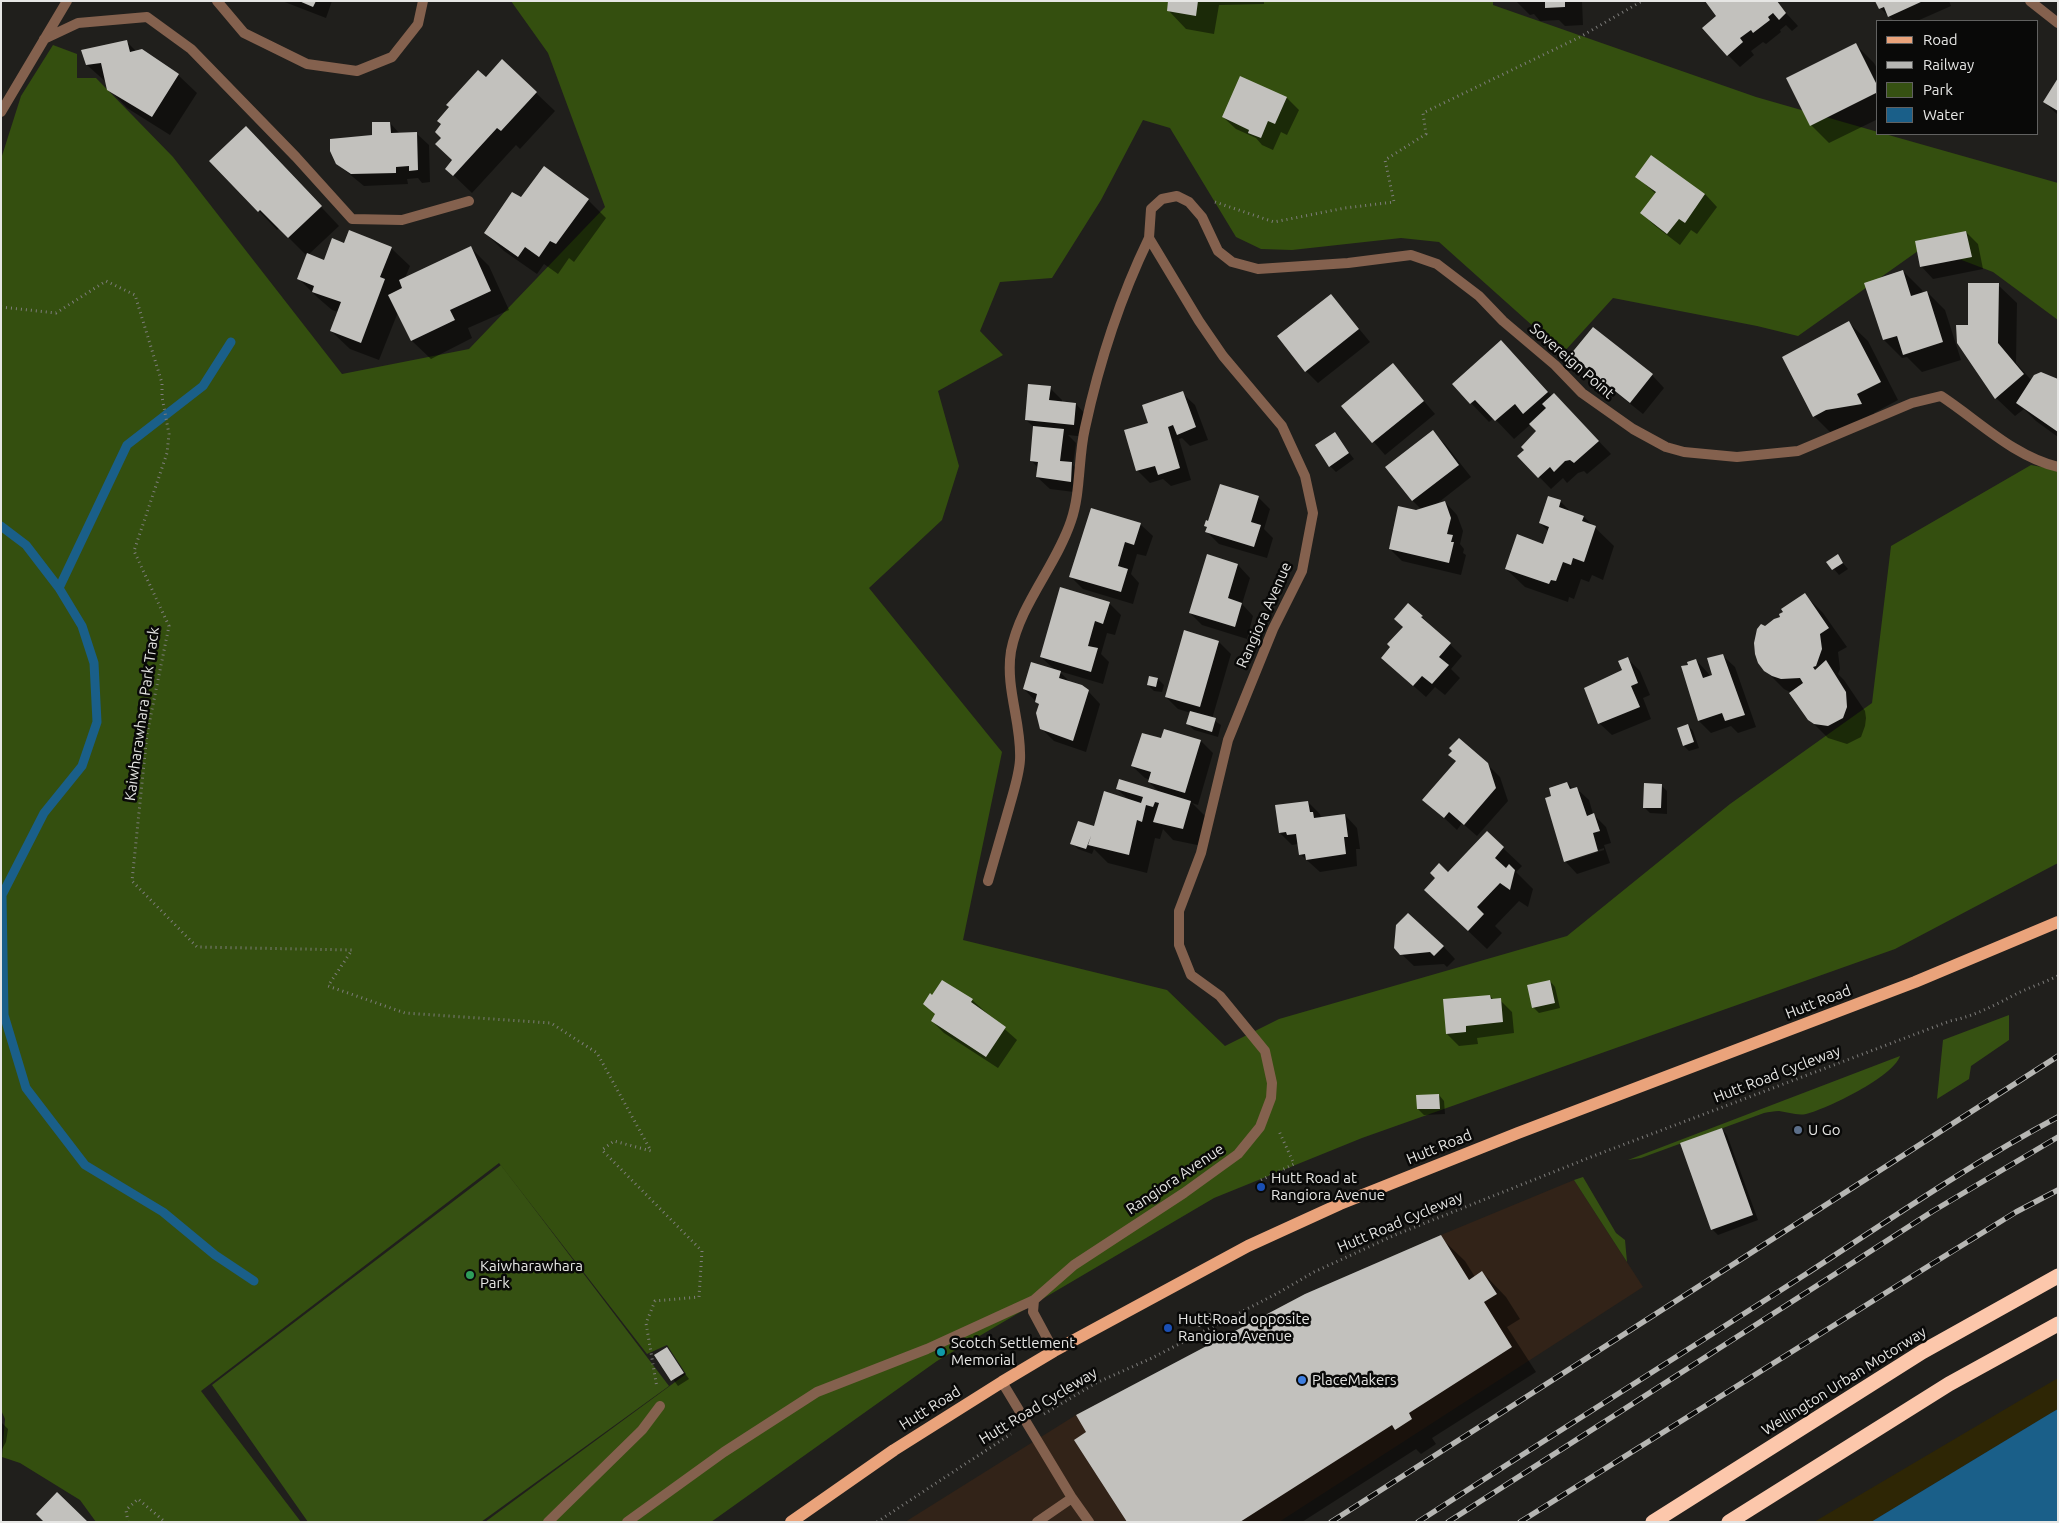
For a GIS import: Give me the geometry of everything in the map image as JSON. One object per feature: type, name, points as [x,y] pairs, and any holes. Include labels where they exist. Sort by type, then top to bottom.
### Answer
[{"type":"highway","name":"Wellington Urban Motorway","points":[[1653,1522],[1922,1352],[2058,1276]]},
{"type":"highway","points":[[1729,1522],[1949,1384],[2058,1324]]},
{"type":"main road","name":"Hutt Road","points":[[792,1522],[894,1450],[1002,1382],[1054,1351],[1212,1264],[1340,1204],[1518,1133],[1915,982],[2058,922]]},
{"type":"street","points":[[1,112],[67,1]]},
{"type":"street","points":[[217,1],[244,33],[307,64],[357,71],[392,57],[418,24],[423,1]]},
{"type":"street","points":[[2030,1],[2058,24]]},
{"type":"street","points":[[44,39],[78,22],[147,16],[198,56],[296,157],[352,219],[402,220],[469,201]]},
{"type":"street","points":[[988,881],[1020,760],[1018,733],[1008,669],[1018,627],[1072,520],[1085,426],[1107,347],[1130,279],[1149,238],[1152,209],[1162,199],[1177,196],[1189,202]]},
{"type":"street","name":"Sovereign Point","points":[[1189,202],[1202,218],[1218,251],[1232,262],[1258,269],[1348,263],[1411,255],[1437,264],[1479,296],[1503,321],[1555,365],[1582,393],[1633,429],[1666,447],[1684,452],[1737,457],[1798,451],[1912,403],[1941,396],[2005,443],[2039,462],[2058,467]]},
{"type":"street","name":"Rangiora Avenue","points":[[627,1522],[724,1452],[817,1392],[926,1349],[1034,1300],[1074,1264],[1184,1193],[1238,1154],[1260,1127],[1271,1098],[1272,1083],[1265,1051],[1220,996],[1190,974],[1179,945],[1179,911],[1201,853],[1228,740],[1273,629],[1302,571],[1313,513],[1305,476],[1282,426],[1218,350],[1149,238]]},
{"type":"street","points":[[1034,1300],[1033,1312],[1054,1351]]},
{"type":"street","points":[[1002,1382],[1072,1498],[1089,1522]]},
{"type":"street","points":[[548,1522],[642,1430],[660,1406]]},
{"type":"street","points":[[1037,1522],[1072,1498]]},
{"type":"path","points":[[1189,202],[1218,202],[1274,222],[1345,208],[1394,202],[1385,160],[1426,134],[1422,113],[1580,37],[1642,1]]},
{"type":"path","name":"Kaiwharawhara Park Track","points":[[1,307],[56,313],[106,281],[135,295],[162,383],[162,397],[169,434],[167,453],[134,551],[169,626],[147,734],[132,881],[197,947],[352,950],[328,986],[405,1013],[551,1023],[597,1053],[651,1152],[614,1141],[602,1150],[702,1251],[699,1297],[656,1301],[646,1323],[660,1406]]},
{"type":"path","name":"Hutt Road Cycleway","points":[[877,1522],[963,1464],[1096,1382],[1152,1358],[1276,1294],[1314,1272],[1395,1235],[1614,1148],[1950,1021],[1968,1018],[2058,976]]},
{"type":"path","points":[[1261,1180],[1294,1164],[1277,1128]]},
{"type":"path","points":[[128,1522],[126,1510],[138,1499],[166,1522]]},
{"type":"shaded area","name":"PlaceMakers","points":[[1574,1180],[1643,1287],[1279,1522],[905,1522],[1076,1415],[1441,1235]]},
{"type":"green space","points":[[511,1],[1493,1],[1493,5],[1756,97],[1876,131],[1876,135],[1889,135],[2058,183],[2058,320],[1993,272],[1925,246],[1798,336],[1757,326],[1613,298],[1563,353],[1439,242],[1401,238],[1292,250],[1261,249],[1236,237],[1170,128],[1143,120],[1101,200],[1052,278],[1000,282],[980,331],[1003,355],[938,391],[959,466],[942,520],[869,588],[1002,752],[963,940],[1167,990],[1225,1046],[1279,1019],[1567,936],[1730,804],[1872,703],[1891,546],[2031,465],[2058,470],[2058,863],[1895,949],[1362,1138],[1214,1198],[937,1361],[711,1522],[485,1522],[686,1374],[667,1345],[647,1354],[499,1163],[201,1391],[301,1522],[96,1522],[80,1500],[20,1463],[2,1457],[5,1419],[1,1410],[1,159],[21,96],[53,45],[77,54],[77,78],[96,78],[173,157],[342,374],[469,349],[605,207],[548,53]]},
{"type":"green space","points":[[2009,1015],[2009,1040],[1971,1066],[1969,1079],[1937,1099],[1943,1040]]},
{"type":"green space","points":[[1900,1056],[1895,1064],[1873,1082],[1843,1099],[1816,1111],[1806,1114],[1779,1111],[1764,1113],[1641,1158],[1628,1160]]},
{"type":"green space","name":"Kaiwharawhara Park","points":[[501,1165],[669,1386],[481,1522],[308,1522],[212,1385]]},
{"type":"green space","points":[[1583,1177],[1616,1233],[1625,1240],[1627,1262],[1574,1180]]},
{"type":"sand","points":[[2058,1378],[2058,1409],[1871,1522],[1814,1522]]},
{"type":"water","points":[[2058,1409],[2058,1522],[1871,1522],[2051,1413]]},
{"type":"building","points":[[299,1],[316,1],[313,7]]},
{"type":"building","points":[[1168,1],[1198,1],[1196,16],[1167,11]]},
{"type":"building","points":[[1545,1],[1565,1],[1565,7],[1545,8]]},
{"type":"building","points":[[1705,1],[1777,1],[1786,13],[1779,20],[1773,13],[1768,17],[1770,20],[1753,33],[1751,30],[1740,38],[1743,42],[1727,56],[1702,28],[1716,16]]},
{"type":"building","points":[[1875,1],[1923,1],[1888,17],[1884,7],[1879,9]]},
{"type":"building","points":[[127,40],[130,52],[142,49],[179,74],[152,117],[107,90],[101,63],[86,65],[81,50]]},
{"type":"building","points":[[1856,43],[1876,83],[1876,93],[1810,126],[1786,78]]},
{"type":"building","points":[[502,59],[537,92],[501,131],[497,128],[453,176],[445,169],[452,160],[435,144],[441,138],[435,132],[441,124],[437,121],[449,107],[446,105],[478,70],[486,77]]},
{"type":"building","points":[[1240,76],[1287,97],[1275,124],[1268,121],[1261,138],[1248,133],[1249,130],[1222,117]]},
{"type":"building","points":[[2058,78],[2058,111],[2043,102]]},
{"type":"building","points":[[372,122],[390,122],[391,133],[417,132],[418,170],[409,171],[409,166],[396,167],[396,173],[351,174],[336,164],[330,151],[330,139],[372,135]]},
{"type":"building","points":[[246,126],[322,206],[288,238],[260,210],[258,212],[209,161]]},
{"type":"building","points":[[1651,155],[1705,194],[1685,223],[1679,219],[1667,234],[1640,213],[1656,192],[1635,177]]},
{"type":"building","points":[[544,166],[589,199],[556,244],[550,241],[539,257],[525,247],[518,257],[484,233],[512,192],[521,197]]},
{"type":"building","points":[[349,230],[392,247],[380,277],[385,279],[361,343],[330,331],[341,302],[312,292],[314,286],[297,279],[307,253],[324,260],[332,238],[344,243]]},
{"type":"building","points":[[1966,231],[1972,257],[1920,267],[1915,241]]},
{"type":"building","points":[[471,246],[491,291],[450,310],[455,320],[411,341],[388,295],[402,288],[399,280]]},
{"type":"building","points":[[1903,270],[1911,296],[1927,291],[1943,342],[1903,355],[1897,336],[1883,340],[1864,283]]},
{"type":"building","points":[[1968,283],[1999,283],[1998,343],[2024,374],[1995,399],[1957,343],[1956,325],[1968,325]]},
{"type":"building","points":[[1331,294],[1359,329],[1305,372],[1277,336]]},
{"type":"building","points":[[1849,321],[1881,382],[1857,394],[1862,404],[1826,410],[1813,417],[1782,357]]},
{"type":"building","points":[[1593,327],[1653,374],[1630,403],[1570,355]]},
{"type":"building","points":[[1501,340],[1548,392],[1523,414],[1515,404],[1495,421],[1475,400],[1470,404],[1452,384]]},
{"type":"building","points":[[1393,363],[1424,401],[1372,443],[1341,406]]},
{"type":"building","points":[[2041,372],[2058,379],[2058,432],[2016,403],[2034,375]]},
{"type":"building","points":[[1028,384],[1051,386],[1049,400],[1076,403],[1074,425],[1025,420]]},
{"type":"building","points":[[1183,391],[1196,427],[1177,435],[1173,425],[1168,427],[1180,468],[1158,475],[1155,466],[1136,471],[1124,430],[1148,423],[1142,405]]},
{"type":"building","points":[[1554,393],[1599,441],[1574,463],[1570,460],[1565,461],[1554,472],[1550,467],[1538,478],[1517,456],[1524,450],[1521,447],[1536,431],[1529,424],[1546,408],[1542,404]]},
{"type":"building","points":[[1033,426],[1064,429],[1060,461],[1072,462],[1071,482],[1036,477],[1038,462],[1030,461]]},
{"type":"building","points":[[1433,430],[1459,465],[1412,501],[1385,467]]},
{"type":"building","points":[[1335,432],[1349,453],[1329,467],[1315,445]]},
{"type":"building","points":[[1220,484],[1259,496],[1251,522],[1261,525],[1254,547],[1205,532],[1207,527],[1204,526],[1206,520],[1208,521]]},
{"type":"building","points":[[1548,496],[1561,500],[1559,507],[1584,516],[1582,521],[1596,526],[1584,562],[1573,558],[1571,565],[1563,562],[1556,581],[1551,580],[1549,584],[1505,569],[1517,534],[1543,544],[1549,527],[1539,523]]},
{"type":"building","points":[[1445,501],[1451,518],[1447,534],[1453,535],[1451,542],[1454,542],[1449,563],[1389,549],[1398,506],[1416,510]]},
{"type":"building","points":[[1091,508],[1141,523],[1134,545],[1125,542],[1118,566],[1128,569],[1121,592],[1069,577]]},
{"type":"building","points":[[1207,554],[1238,564],[1228,598],[1242,603],[1235,627],[1189,613]]},
{"type":"building","points":[[1838,554],[1843,563],[1832,570],[1826,562]]},
{"type":"building","points":[[1060,587],[1110,602],[1103,624],[1095,621],[1088,646],[1098,648],[1091,672],[1040,657]]},
{"type":"building","points":[[1805,593],[1829,628],[1820,634],[1822,649],[1816,666],[1813,667],[1815,670],[1826,660],[1846,692],[1847,707],[1843,718],[1828,726],[1814,724],[1808,720],[1789,693],[1803,683],[1800,678],[1781,679],[1772,676],[1764,671],[1758,663],[1755,654],[1754,643],[1757,629],[1761,624],[1765,626],[1780,617],[1779,614],[1783,612],[1781,609]]},
{"type":"building","points":[[1408,603],[1451,643],[1439,657],[1449,665],[1432,684],[1422,676],[1413,686],[1381,658],[1390,647],[1387,644],[1403,627],[1394,619]]},
{"type":"building","points":[[1184,630],[1219,641],[1200,707],[1165,697]]},
{"type":"building","points":[[1723,654],[1745,715],[1725,721],[1722,713],[1698,721],[1681,666],[1688,665],[1687,662],[1696,659],[1703,678],[1712,675],[1707,658]]},
{"type":"building","points":[[1628,657],[1638,683],[1631,686],[1640,707],[1598,724],[1584,688],[1622,670],[1618,661]]},
{"type":"building","points":[[1031,662],[1061,671],[1059,678],[1082,685],[1089,690],[1073,741],[1040,729],[1036,713],[1039,704],[1035,702],[1037,694],[1023,689]]},
{"type":"building","points":[[1149,676],[1158,678],[1156,687],[1147,685]]},
{"type":"building","points":[[1190,711],[1216,718],[1212,732],[1186,724]]},
{"type":"building","points":[[1688,724],[1694,742],[1683,746],[1677,728]]},
{"type":"building","points":[[1164,729],[1201,740],[1185,793],[1148,782],[1151,772],[1131,766],[1142,733],[1161,738]]},
{"type":"building","points":[[1459,738],[1488,763],[1496,788],[1464,825],[1449,812],[1444,818],[1422,800],[1456,761],[1448,755],[1452,751],[1449,748]]},
{"type":"building","points":[[1119,779],[1191,801],[1183,829],[1153,822],[1159,803],[1155,802],[1153,807],[1146,805],[1142,822],[1137,820],[1129,855],[1088,845],[1091,836],[1086,849],[1070,844],[1078,821],[1094,826],[1104,791],[1141,803],[1143,797],[1116,789]]},
{"type":"building","points":[[1567,782],[1570,789],[1577,787],[1587,816],[1594,813],[1600,831],[1593,833],[1598,851],[1564,862],[1545,798],[1551,796],[1549,788]]},
{"type":"building","points":[[1644,783],[1662,784],[1661,808],[1643,808]]},
{"type":"building","points":[[1308,801],[1310,812],[1313,812],[1314,818],[1345,814],[1348,837],[1344,837],[1346,854],[1306,860],[1305,854],[1299,855],[1296,834],[1287,835],[1286,832],[1279,833],[1275,805]]},
{"type":"building","points":[[1487,831],[1504,847],[1495,858],[1506,868],[1509,864],[1515,870],[1510,890],[1500,883],[1477,907],[1484,914],[1468,931],[1424,890],[1435,878],[1430,873],[1439,863],[1448,872]]},
{"type":"building","points":[[1408,913],[1444,946],[1434,956],[1430,952],[1400,955],[1394,948],[1396,925]]},
{"type":"building","points":[[942,980],[973,999],[971,1002],[1006,1027],[986,1057],[931,1021],[935,1014],[923,1004]]},
{"type":"building","points":[[1550,980],[1555,1003],[1532,1008],[1527,985]]},
{"type":"building","points":[[1490,995],[1491,999],[1501,998],[1503,1022],[1466,1026],[1466,1032],[1446,1034],[1443,999]]},
{"type":"building","points":[[1439,1094],[1440,1109],[1417,1109],[1416,1095]]},
{"type":"building","points":[[1722,1128],[1753,1215],[1711,1230],[1680,1143]]},
{"type":"building","name":"PlaceMakers","points":[[1441,1235],[1469,1280],[1482,1271],[1497,1294],[1484,1302],[1512,1347],[1409,1413],[1412,1419],[1395,1430],[1392,1425],[1240,1522],[1127,1522],[1074,1440],[1086,1432],[1076,1415],[1305,1294]]},
{"type":"building","points":[[1210,1313],[1214,1319],[1199,1327],[1195,1321]]},
{"type":"building","points":[[667,1347],[684,1373],[671,1381],[654,1355]]},
{"type":"building","points":[[57,1492],[88,1522],[44,1522],[36,1514]]},
{"type":"waterway","points":[[59,588],[127,445],[203,386],[231,342]]},
{"type":"waterway","points":[[1,526],[26,545],[59,588],[82,626],[94,663],[97,722],[82,766],[44,813],[2,895],[4,1015],[26,1088],[85,1165],[163,1212],[215,1255],[254,1281]]},
{"type":"railway","points":[[1331,1522],[2058,1056]]},
{"type":"railway","points":[[1418,1522],[1930,1193],[2058,1117]]},
{"type":"railway","points":[[1448,1522],[1933,1211],[2058,1137]]},
{"type":"railway","points":[[1520,1522],[2016,1212],[2058,1190]]},
{"type":"place","name":"U Go","points":[[1798,1130]]},
{"type":"place","name":"Hutt Road at Rangiora Avenue","points":[[1261,1187]]},
{"type":"place","name":"Kaiwharawhara Park","points":[[470,1275]]},
{"type":"place","name":"Hutt Road opposite Rangiora Avenue","points":[[1168,1328]]},
{"type":"place","name":"Scotch Settlement Memorial","points":[[941,1352]]},
{"type":"place","name":"PlaceMakers","points":[[1302,1380]]}]
